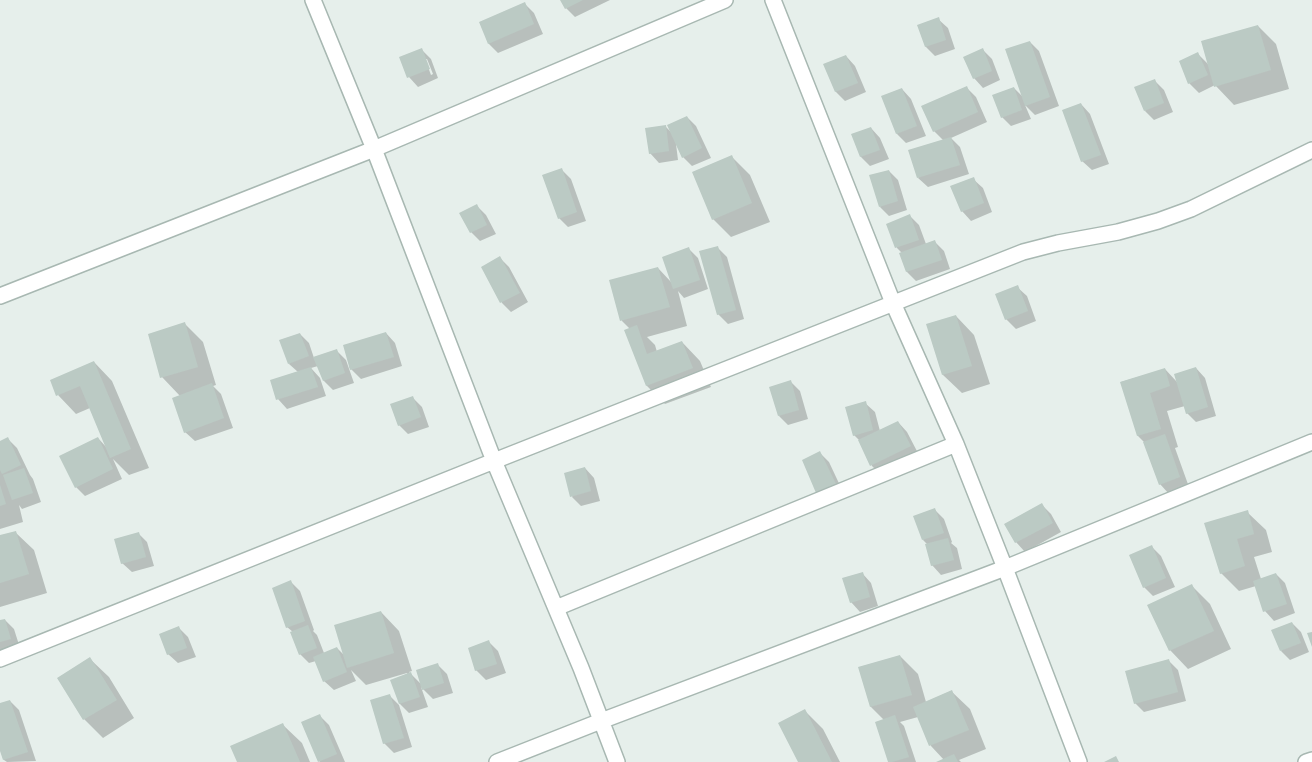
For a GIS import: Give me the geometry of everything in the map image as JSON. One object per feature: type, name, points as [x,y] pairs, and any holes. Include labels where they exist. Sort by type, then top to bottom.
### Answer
[{"type":"street","points":[[313,0],[374,148],[494,460],[581,668],[617,762]]},
{"type":"street","points":[[0,296],[374,148],[725,0]]},
{"type":"street","points":[[773,0],[892,303],[956,444],[1079,762]]},
{"type":"street","points":[[0,659],[494,460],[1023,252],[1058,243],[1118,232],[1158,221],[1191,209],[1312,150]]},
{"type":"street","points":[[497,762],[1005,568],[1312,442]]},
{"type":"street","points":[[556,608],[956,444]]},
{"type":"street","points":[[1306,762],[1312,760]]},
{"type":"building","points":[[560,0],[583,0],[565,9]]},
{"type":"building","points":[[525,2],[534,24],[488,44],[479,22]]},
{"type":"building","points":[[939,17],[946,40],[925,47],[917,25]]},
{"type":"building","points":[[1258,25],[1271,70],[1214,87],[1201,41]]},
{"type":"building","points":[[1030,41],[1050,97],[1025,106],[1005,49]]},
{"type":"building","points":[[422,48],[430,69],[407,78],[399,57]]},
{"type":"building","points":[[983,48],[992,71],[973,79],[963,57]]},
{"type":"building","points":[[1198,52],[1208,75],[1188,84],[1179,61]]},
{"type":"building","points":[[846,55],[858,83],[835,92],[823,64]]},
{"type":"building","points":[[1155,79],[1164,103],[1144,111],[1134,87]]},
{"type":"building","points":[[967,86],[978,112],[933,132],[921,106]]},
{"type":"building","points":[[1014,87],[1022,110],[1001,118],[992,95]]},
{"type":"building","points":[[902,88],[917,126],[896,134],[881,96]]},
{"type":"building","points":[[1081,103],[1101,155],[1081,162],[1062,110]]},
{"type":"building","points":[[687,116],[702,148],[682,158],[667,125]]},
{"type":"building","points":[[666,125],[669,151],[649,154],[645,128]]},
{"type":"building","points":[[871,127],[880,150],[860,157],[851,134]]},
{"type":"building","points":[[951,137],[960,165],[917,178],[908,150]]},
{"type":"building","points":[[732,155],[752,203],[712,220],[692,172]]},
{"type":"building","points":[[562,168],[577,212],[558,219],[542,175]]},
{"type":"building","points":[[889,170],[898,201],[879,207],[869,175]]},
{"type":"building","points":[[974,177],[984,203],[961,212],[950,186]]},
{"type":"building","points":[[477,204],[487,225],[470,233],[459,213]]},
{"type":"building","points":[[910,214],[919,240],[895,248],[886,224]]},
{"type":"building","points":[[935,240],[942,260],[906,272],[899,253]]},
{"type":"building","points":[[718,246],[736,310],[717,315],[699,251]]},
{"type":"building","points":[[689,247],[700,280],[673,289],[662,257]]},
{"type":"building","points":[[500,256],[520,293],[500,303],[481,267]]},
{"type":"building","points":[[658,267],[670,307],[620,321],[609,280]]},
{"type":"building","points":[[1018,285],[1028,311],[1005,320],[995,294]]},
{"type":"building","points":[[956,315],[972,366],[942,375],[926,324]]},
{"type":"building","points":[[185,322],[198,367],[160,378],[148,334]]},
{"type":"building","points":[[637,325],[647,354],[682,341],[693,368],[646,386],[624,330]]},
{"type":"building","points":[[386,332],[394,357],[350,370],[343,345]]},
{"type":"building","points":[[300,333],[309,356],[288,364],[279,340]]},
{"type":"building","points":[[337,349],[345,373],[323,381],[313,357]]},
{"type":"building","points":[[94,361],[131,449],[110,458],[80,386],[56,396],[50,380]]},
{"type":"building","points":[[311,367],[318,387],[276,400],[270,380]]},
{"type":"building","points":[[1196,367],[1208,407],[1186,414],[1174,374]]},
{"type":"building","points":[[1165,368],[1170,386],[1150,393],[1161,429],[1137,436],[1120,382]]},
{"type":"building","points":[[791,380],[799,410],[778,416],[769,387]]},
{"type":"building","points":[[212,383],[224,418],[184,433],[172,398]]},
{"type":"building","points":[[413,396],[421,417],[398,426],[390,404]]},
{"type":"building","points":[[866,401],[873,430],[853,436],[845,407]]},
{"type":"building","points":[[898,421],[911,446],[870,466],[858,440]]},
{"type":"building","points":[[1165,434],[1180,477],[1159,485],[1143,442]]},
{"type":"building","points":[[8,437],[21,465],[2,474],[0,470],[0,441]]},
{"type":"building","points":[[98,437],[113,469],[75,488],[59,456]]},
{"type":"building","points":[[820,451],[836,484],[816,493],[802,460]]},
{"type":"building","points":[[585,467],[591,491],[570,497],[564,473]]},
{"type":"building","points":[[24,468],[33,493],[12,500],[3,475]]},
{"type":"building","points":[[0,485],[6,504],[0,506]]},
{"type":"building","points":[[1042,503],[1053,523],[1015,543],[1004,524]]},
{"type":"building","points":[[935,508],[944,533],[922,540],[913,516]]},
{"type":"building","points":[[1248,510],[1254,534],[1237,539],[1245,566],[1220,574],[1204,523]]},
{"type":"building","points":[[16,531],[29,574],[0,583],[0,535]]},
{"type":"building","points":[[139,532],[146,557],[121,564],[114,539]]},
{"type":"building","points":[[948,538],[954,560],[931,566],[925,544]]},
{"type":"building","points":[[1152,545],[1166,578],[1143,588],[1129,555]]},
{"type":"building","points":[[863,572],[870,597],[850,603],[842,578]]},
{"type":"building","points":[[1276,573],[1287,604],[1263,612],[1253,581]]},
{"type":"building","points":[[291,580],[305,621],[286,628],[272,588]]},
{"type":"building","points":[[1192,584],[1214,631],[1169,651],[1147,605]]},
{"type":"building","points":[[381,611],[394,653],[347,668],[334,625]]},
{"type":"building","points":[[5,619],[11,639],[0,642],[0,620]]},
{"type":"building","points":[[1292,622],[1301,643],[1280,651],[1271,630]]},
{"type":"building","points":[[308,625],[317,648],[299,655],[290,632]]},
{"type":"building","points":[[179,626],[187,648],[167,655],[159,634]]},
{"type":"building","points":[[1312,632],[1312,647],[1307,633]]},
{"type":"building","points":[[489,640],[497,664],[475,671],[468,648]]},
{"type":"building","points":[[337,647],[347,672],[323,682],[313,657]]},
{"type":"building","points":[[900,655],[912,695],[870,707],[858,667]]},
{"type":"building","points":[[90,657],[117,700],[83,720],[57,678]]},
{"type":"building","points":[[1169,659],[1178,692],[1134,704],[1125,671]]},
{"type":"building","points":[[438,663],[444,683],[422,690],[416,670]]},
{"type":"building","points":[[411,672],[420,697],[399,704],[390,680]]},
{"type":"building","points":[[952,690],[969,730],[929,746],[913,707]]},
{"type":"building","points":[[390,694],[404,738],[383,744],[370,700]]},
{"type":"building","points":[[10,700],[28,752],[3,760],[0,751],[0,703]]},
{"type":"building","points":[[805,709],[832,762],[798,762],[778,723]]},
{"type":"building","points":[[320,714],[337,754],[318,762],[301,722]]},
{"type":"building","points":[[895,715],[909,757],[888,762],[875,722]]},
{"type":"building","points":[[283,723],[300,762],[237,762],[230,746]]},
{"type":"building","points":[[954,754],[958,762],[936,762]]},
{"type":"building","points":[[1116,756],[1119,762],[1104,762]]}]
